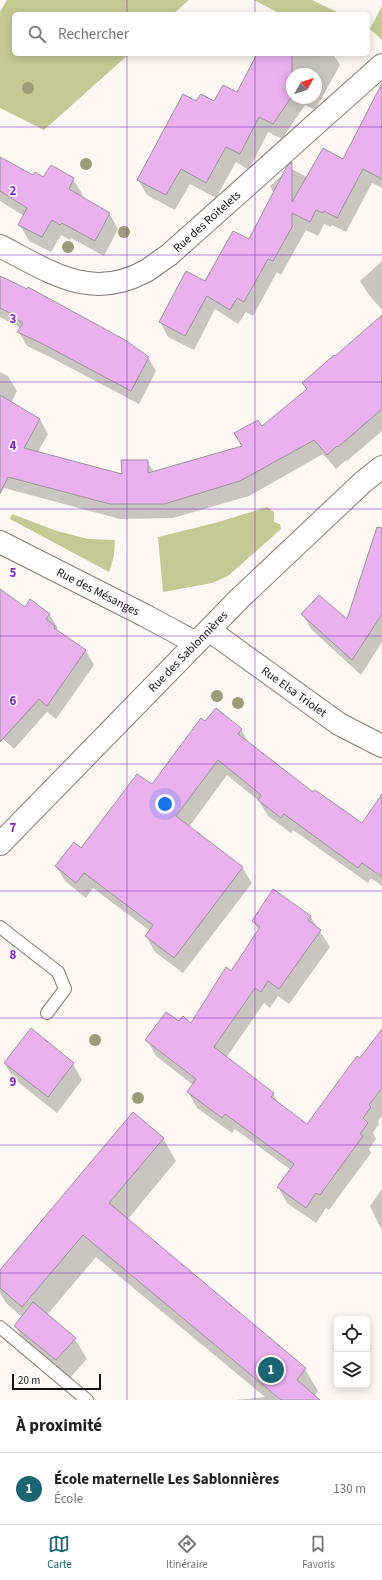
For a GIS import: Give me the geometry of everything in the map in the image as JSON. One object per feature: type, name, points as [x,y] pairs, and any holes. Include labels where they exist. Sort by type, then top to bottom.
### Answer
[{"type":"street","name":"Rue des Roitelets","points":[[0,246],[62,278],[95,285],[115,283],[146,271],[169,255],[382,65]]},
{"type":"street","name":"Rue des Sablonnières","points":[[0,844],[240,598],[363,482],[382,467]]},
{"type":"street","name":"Rue des Mésanges","points":[[0,542],[137,612],[203,637]]},
{"type":"street","name":"Rue Elsa Triolet","points":[[203,637],[339,724],[382,746]]},
{"type":"lane","points":[[0,927],[58,972],[65,988],[47,1013]]},
{"type":"lane","points":[[0,1326],[86,1400]]},
{"type":"green space","points":[[7,0],[189,0],[175,12],[12,12],[12,56],[127,56],[44,130],[0,108],[0,12]]},
{"type":"green space","points":[[254,0],[312,0],[337,12],[277,12]]},
{"type":"green space","points":[[382,6],[382,40],[370,29]]},
{"type":"green space","points":[[267,507],[274,512],[274,522],[280,524],[281,529],[228,576],[212,583],[163,592],[158,537],[215,523]]},
{"type":"green space","points":[[12,514],[57,531],[88,539],[115,540],[114,556],[109,572],[10,519]]},
{"type":"building","points":[[256,56],[292,56],[292,68],[286,68],[287,104],[273,124],[259,117],[240,154],[226,147],[206,183],[181,169],[166,195],[137,180],[183,94],[196,101],[201,94],[214,101],[223,85],[237,92]]},
{"type":"building","points":[[382,83],[382,179],[363,169],[337,218],[324,211],[323,213],[316,210],[310,222],[292,213],[292,227],[273,261],[268,259],[244,302],[237,298],[230,310],[207,296],[185,336],[159,322],[186,271],[205,281],[233,231],[249,239],[287,166],[292,162],[292,202],[323,148],[343,159]]},
{"type":"building","points":[[0,157],[33,175],[35,172],[43,177],[51,165],[74,178],[69,189],[110,213],[95,241],[62,223],[60,225],[52,220],[42,237],[18,225],[27,208],[0,191]]},
{"type":"building","points":[[0,276],[27,289],[28,287],[125,340],[149,357],[131,391],[41,343],[17,332],[23,323],[12,317],[14,315],[0,308]]},
{"type":"building","points":[[382,315],[382,409],[327,455],[314,440],[240,481],[164,504],[110,504],[8,477],[0,493],[0,395],[40,419],[24,448],[122,474],[121,460],[148,460],[148,473],[242,446],[234,433],[258,420],[262,426],[307,389],[302,383]]},
{"type":"building","points":[[377,527],[382,528],[382,614],[352,660],[301,614],[319,595],[347,619]]},
{"type":"building","points":[[0,589],[25,607],[30,599],[50,614],[46,619],[55,626],[54,628],[86,650],[47,706],[39,699],[0,742]]},
{"type":"building","points":[[216,708],[242,729],[238,734],[313,792],[315,790],[362,823],[382,794],[382,877],[362,863],[358,868],[284,814],[281,818],[258,800],[261,795],[218,760],[176,816],[243,867],[174,958],[145,936],[153,925],[84,873],[76,883],[55,866],[74,842],[81,848],[137,774],[152,784],[201,718],[205,721]]},
{"type":"building","points":[[273,889],[311,916],[308,920],[321,930],[279,989],[268,981],[261,992],[255,988],[214,1047],[274,1093],[271,1097],[307,1124],[357,1056],[360,1058],[382,1029],[382,1088],[369,1105],[371,1107],[363,1118],[368,1123],[360,1134],[363,1136],[320,1195],[316,1193],[306,1208],[277,1187],[294,1164],[225,1114],[222,1118],[187,1092],[196,1079],[145,1040],[166,1012],[179,1021],[183,1016],[191,1023],[226,967],[231,971],[260,927],[252,921]]},
{"type":"building","points":[[31,1028],[74,1063],[48,1097],[4,1063]]},
{"type":"building","points":[[133,1112],[164,1138],[109,1203],[306,1368],[297,1380],[320,1400],[281,1400],[83,1235],[22,1307],[0,1288],[0,1270]]},
{"type":"building","points":[[33,1302],[76,1338],[56,1360],[14,1326]]},
{"type":"place","name":"École maternelle Les Sablonnières","points":[[271,1370]]}]
